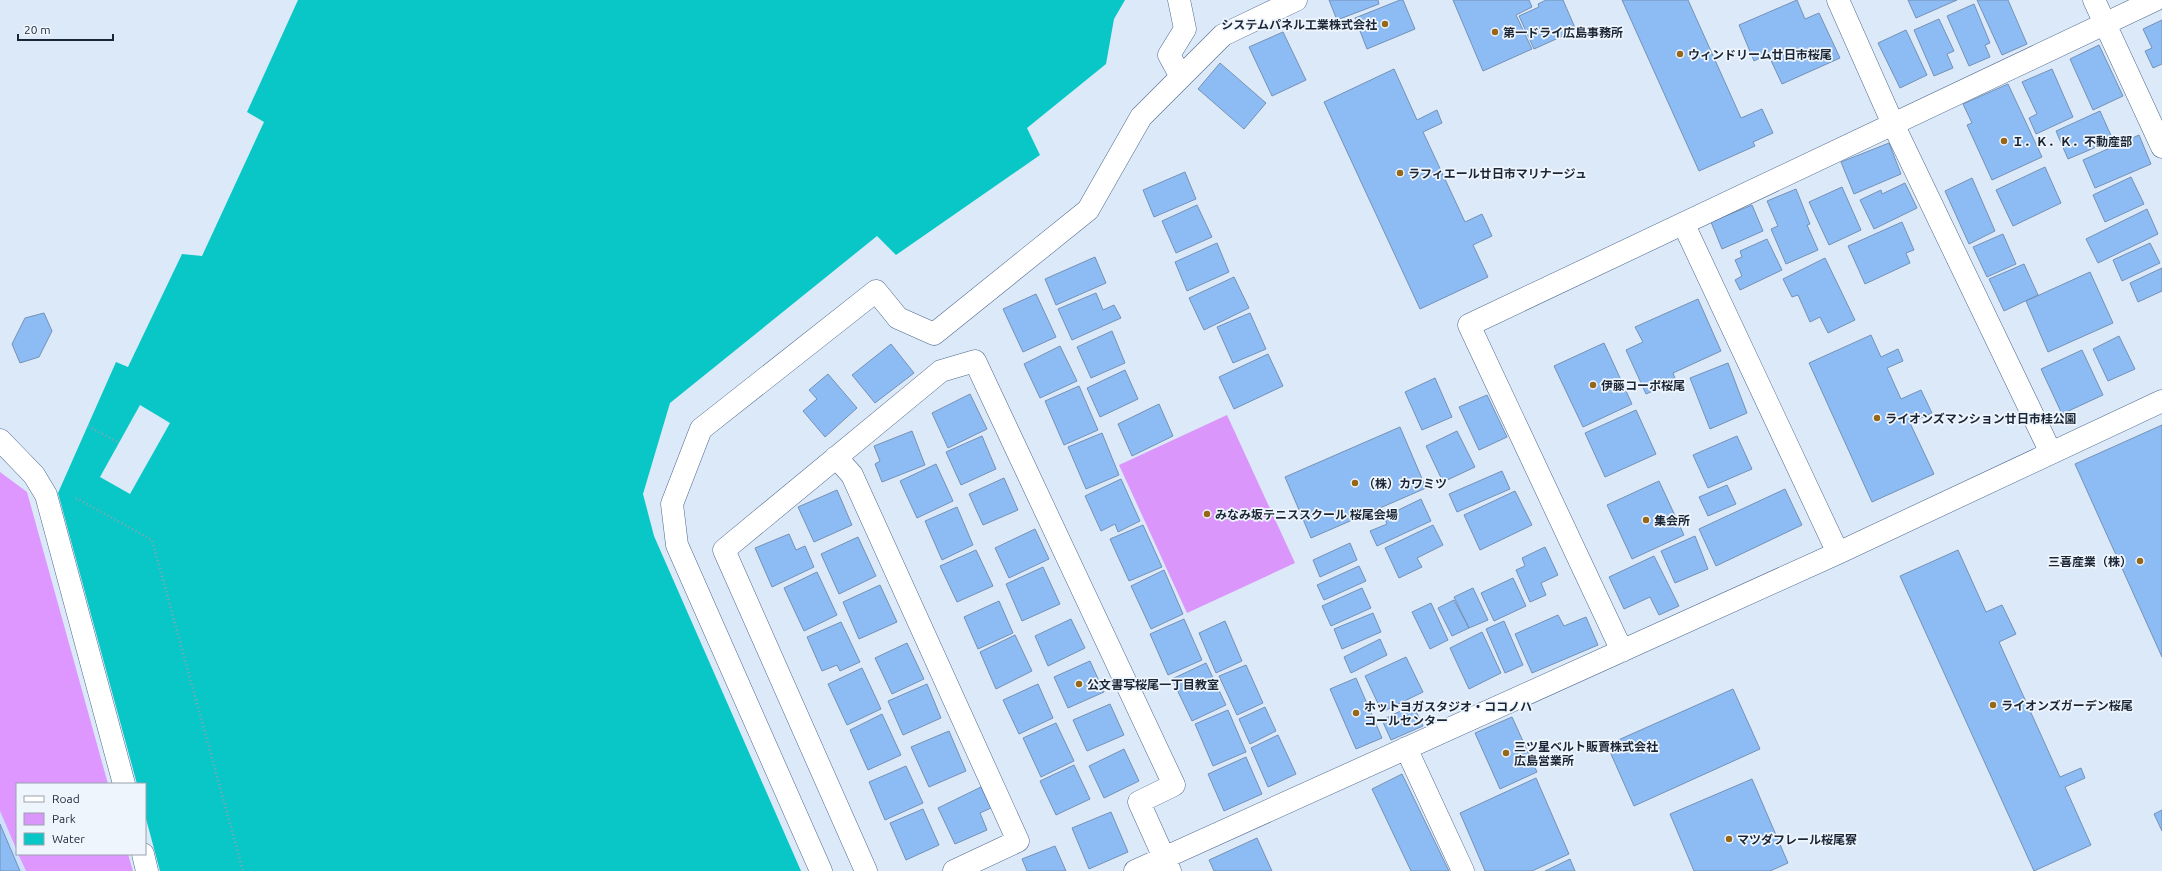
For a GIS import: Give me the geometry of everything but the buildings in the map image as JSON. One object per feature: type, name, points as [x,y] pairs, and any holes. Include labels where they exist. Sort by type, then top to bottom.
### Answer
[{"type":"street","points":[[1179,0],[1185,29],[1169,55],[1181,77]]},
{"type":"street","points":[[822,871],[677,545],[672,504],[700,429],[876,291],[898,318],[934,334],[1088,210],[1141,117],[1222,35],[1296,0]]},
{"type":"street","points":[[1838,0],[1893,124],[2051,453]]},
{"type":"street","points":[[2094,0],[2162,148]]},
{"type":"street","points":[[1622,651],[1469,325],[2155,0]]},
{"type":"street","points":[[1684,224],[1838,553]]},
{"type":"street","points":[[866,871],[724,550],[941,371],[975,361],[1174,785],[1140,802],[1167,864]]},
{"type":"street","points":[[1135,871],[1167,864],[1406,748],[1838,553],[2162,401]]},
{"type":"street","points":[[0,440],[34,474],[46,495],[124,783]]},
{"type":"street","points":[[836,458],[852,475],[1018,841],[959,870]]},
{"type":"street","points":[[1406,748],[1463,871]]},
{"type":"street","points":[[143,855],[147,871]]},
{"type":"path","points":[[88,426],[119,443]]},
{"type":"path","points":[[73,496],[152,540],[243,871]]},
{"type":"shaded area","points":[[0,472],[27,492],[108,783],[16,783],[16,849],[0,811]]},
{"type":"shaded area","points":[[0,811],[16,851],[16,855],[18,855],[26,871],[0,871]]},
{"type":"shaded area","points":[[18,855],[128,855],[133,871],[26,871]]},
{"type":"green space","name":"みなみ坂テニススクール 桜尾会場","points":[[1227,415],[1295,563],[1187,613],[1119,465]]},
{"type":"water","points":[[298,0],[1125,0],[1114,19],[1106,64],[1027,128],[1040,155],[896,255],[877,236],[670,403],[643,494],[654,536],[801,871],[160,871],[146,819],[146,783],[137,783],[58,493],[116,362],[128,367],[182,254],[202,256],[264,122],[247,112]]},
{"type":"pier","points":[[140,405],[170,423],[130,494],[100,477]]},
{"type":"place","name":"システムパネル工業株式会社","points":[[1385,24]]},
{"type":"place","name":"第一ドライ広島事務所","points":[[1495,32]]},
{"type":"place","name":"ウィンドリーム廿日市桜尾","points":[[1680,54]]},
{"type":"place","name":"Ｉ．Ｋ．Ｋ．不動産部","points":[[2004,141]]},
{"type":"place","name":"ラフィエール廿日市マリナージュ","points":[[1400,173]]},
{"type":"place","name":"伊藤コーポ桜尾","points":[[1593,385]]},
{"type":"place","name":"ライオンズマンション廿日市桂公園","points":[[1877,418]]},
{"type":"place","name":"（株）カワミツ","points":[[1355,483]]},
{"type":"place","name":"みなみ坂テニススクール 桜尾会場","points":[[1207,514]]},
{"type":"place","name":"集会所","points":[[1646,520]]},
{"type":"place","name":"三喜産業（株）","points":[[2140,561]]},
{"type":"place","name":"公文書写桜尾一丁目教室","points":[[1079,684]]},
{"type":"place","name":"ライオンズガーデン桜尾","points":[[1993,705]]},
{"type":"place","name":"ホットヨガスタジオ・ココノハ コールセンター","points":[[1356,713]]},
{"type":"place","name":"三ツ星ベルト販賣株式会社 広島営業所","points":[[1506,753]]},
{"type":"place","name":"マツダフレール桜尾寮","points":[[1729,839]]}]
